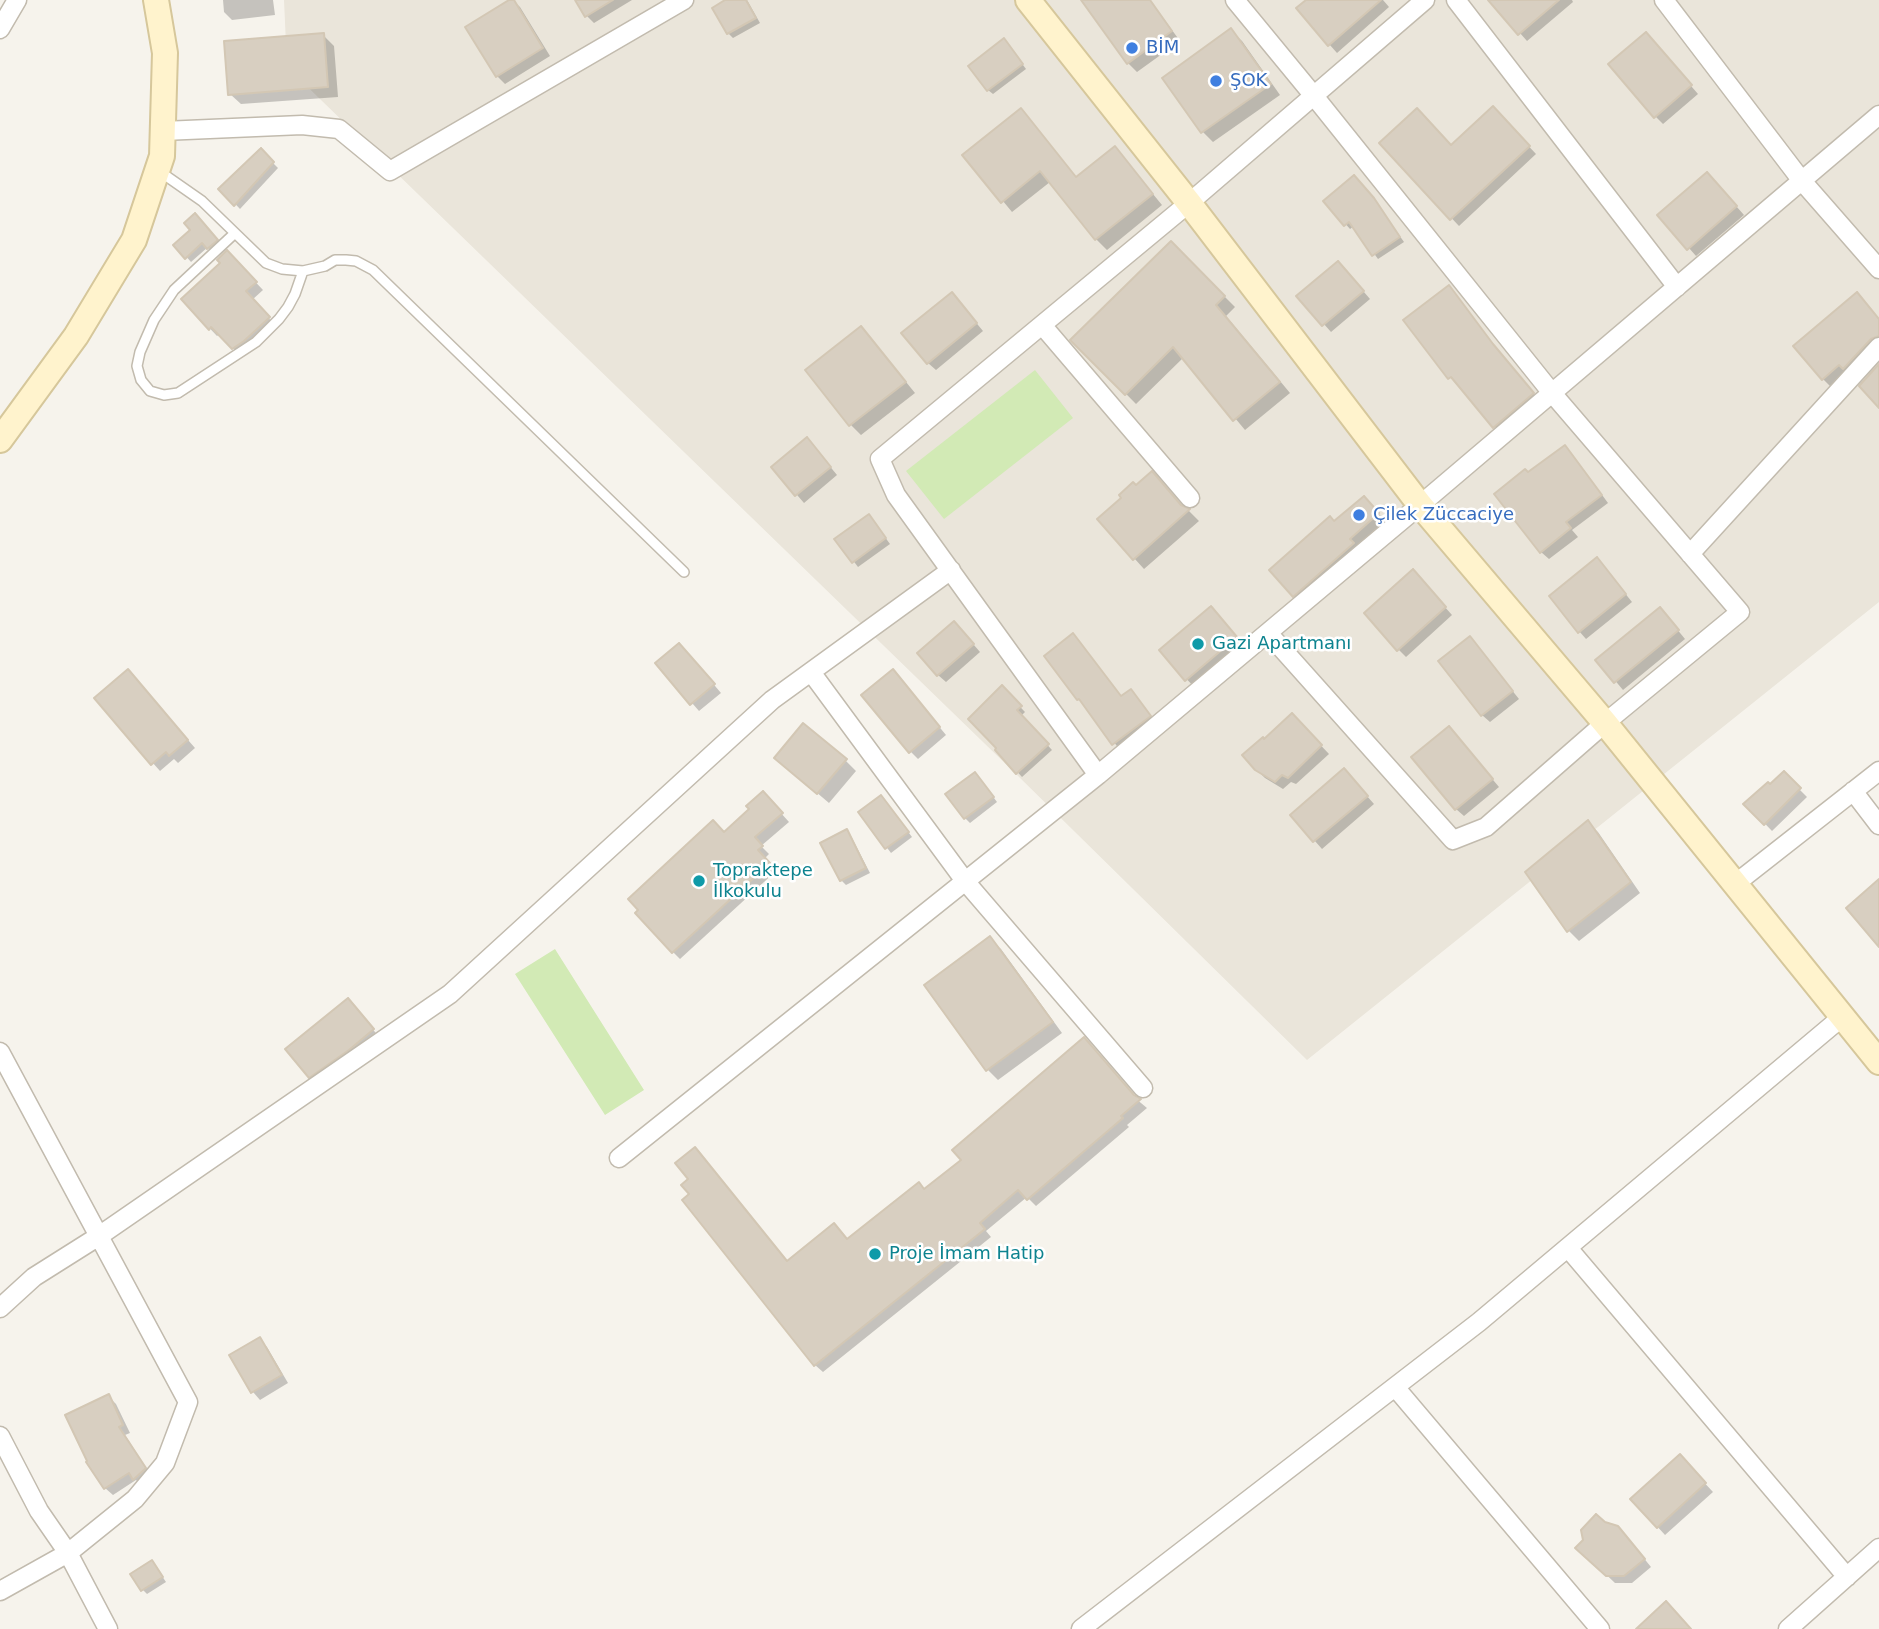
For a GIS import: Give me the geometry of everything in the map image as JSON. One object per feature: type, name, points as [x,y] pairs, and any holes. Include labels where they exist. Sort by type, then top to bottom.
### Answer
[{"type":"main road","points":[[0,440],[76,336],[134,240],[162,156],[165,53],[156,0]]},
{"type":"main road","points":[[1028,0],[1189,203],[1420,505],[1605,723],[1879,1062]]},
{"type":"street","points":[[0,29],[17,0]]},
{"type":"street","points":[[163,131],[302,125],[339,129],[390,171],[684,0]]},
{"type":"street","points":[[1235,0],[1552,393],[1740,612],[1605,723],[1486,827],[1453,840],[1268,633]]},
{"type":"street","points":[[1098,775],[896,495],[880,459],[1189,203],[1425,0]]},
{"type":"street","points":[[1456,0],[1677,287]]},
{"type":"street","points":[[1664,0],[1802,181],[1879,269]]},
{"type":"street","points":[[619,1158],[1098,775],[1879,115]]},
{"type":"street","points":[[1042,325],[1190,498]]},
{"type":"street","points":[[1690,554],[1879,347]]},
{"type":"street","points":[[0,1308],[34,1278],[450,994],[772,700],[951,570]]},
{"type":"street","points":[[811,672],[965,881],[1143,1088]]},
{"type":"street","points":[[1735,884],[1879,771]]},
{"type":"street","points":[[1853,791],[1879,825]]},
{"type":"street","points":[[1081,1629],[1479,1322],[1842,1017]]},
{"type":"street","points":[[0,1052],[188,1402],[165,1463],[135,1499],[68,1553],[0,1591]]},
{"type":"street","points":[[1568,1248],[1847,1577]]},
{"type":"street","points":[[1395,1387],[1600,1629]]},
{"type":"street","points":[[0,1436],[39,1511],[68,1553],[108,1629]]},
{"type":"street","points":[[1788,1629],[1878,1550]]},
{"type":"lane","points":[[158,170],[202,201],[266,263],[282,269],[303,271],[335,260],[346,260],[356,261],[373,270],[684,572]]},
{"type":"lane","points":[[235,233],[174,290],[154,320],[137,366],[141,380],[150,391],[164,395],[178,393],[256,342],[288,307],[303,271]]},
{"type":"shaded area","points":[[284,0],[1879,0],[1879,602],[1307,1060],[287,67]]},
{"type":"green space","points":[[1035,370],[1073,418],[944,519],[906,471]]},
{"type":"green space","points":[[555,949],[644,1090],[605,1115],[515,974]]},
{"type":"building","points":[[509,0],[514,0],[543,48],[496,77],[465,27]]},
{"type":"building","points":[[575,0],[613,0],[585,17]]},
{"type":"building","points":[[725,0],[746,0],[756,18],[727,34],[712,8]]},
{"type":"building","name":"BİM","points":[[1081,0],[1150,0],[1172,31],[1127,64]]},
{"type":"building","points":[[1306,0],[1381,0],[1328,46],[1296,8]]},
{"type":"building","points":[[1488,0],[1559,0],[1518,35]]},
{"type":"building","name":"ŞOK","points":[[1231,28],[1271,84],[1201,133],[1162,78]]},
{"type":"building","points":[[1646,32],[1692,85],[1654,118],[1608,64]]},
{"type":"building","points":[[324,33],[328,87],[228,95],[224,41]]},
{"type":"building","points":[[1004,38],[1023,64],[987,91],[968,66]]},
{"type":"building","points":[[1493,106],[1530,146],[1450,220],[1379,143],[1417,108],[1451,145]]},
{"type":"building","points":[[1021,108],[1076,177],[1115,146],[1153,194],[1095,240],[1040,171],[1001,203],[962,155]]},
{"type":"building","points":[[261,148],[274,162],[234,206],[218,189]]},
{"type":"building","points":[[1707,172],[1737,206],[1687,250],[1657,215]]},
{"type":"building","points":[[1354,175],[1374,198],[1400,237],[1372,256],[1349,222],[1344,226],[1323,201]]},
{"type":"building","points":[[195,213],[218,240],[207,249],[202,243],[185,259],[173,245],[190,230],[184,223]]},
{"type":"building","points":[[1171,241],[1225,296],[1216,305],[1280,382],[1233,421],[1173,347],[1125,395],[1070,340]]},
{"type":"building","points":[[227,250],[257,282],[246,291],[270,317],[232,349],[211,327],[209,330],[181,299],[220,263],[217,260]]},
{"type":"building","points":[[1338,261],[1364,291],[1322,326],[1296,296]]},
{"type":"building","points":[[1449,285],[1534,393],[1493,428],[1451,377],[1448,379],[1403,320]]},
{"type":"building","points":[[952,292],[977,323],[927,364],[901,333]]},
{"type":"building","points":[[1857,292],[1879,319],[1879,336],[1871,339],[1843,369],[1839,365],[1822,380],[1793,346]]},
{"type":"building","points":[[861,326],[906,382],[849,426],[805,370]]},
{"type":"building","points":[[1879,364],[1879,408],[1859,386]]},
{"type":"building","points":[[807,437],[831,467],[795,496],[771,467]]},
{"type":"building","points":[[1565,445],[1602,495],[1566,522],[1571,528],[1540,553],[1494,494],[1525,469],[1528,472]]},
{"type":"building","points":[[1152,471],[1181,505],[1190,509],[1133,560],[1097,519],[1121,498],[1119,495],[1133,482],[1136,485]]},
{"type":"building","points":[[1364,496],[1379,513],[1350,539],[1354,543],[1293,597],[1269,570],[1330,516],[1334,521]]},
{"type":"building","points":[[869,514],[886,538],[852,563],[834,539]]},
{"type":"building","points":[[1597,557],[1626,594],[1578,633],[1549,596]]},
{"type":"building","points":[[1413,569],[1446,607],[1397,651],[1364,613]]},
{"type":"building","name":"Gazi Apartmanı","points":[[1211,606],[1237,637],[1185,681],[1159,650]]},
{"type":"building","points":[[1660,607],[1679,630],[1614,683],[1595,660]]},
{"type":"building","points":[[954,621],[974,644],[937,676],[917,653]]},
{"type":"building","points":[[1073,633],[1121,696],[1131,689],[1151,716],[1112,745],[1044,656]]},
{"type":"building","points":[[1470,636],[1513,691],[1481,716],[1438,661]]},
{"type":"building","points":[[679,643],[715,684],[690,705],[655,663]]},
{"type":"building","points":[[128,669],[188,740],[169,756],[166,752],[151,765],[94,698]]},
{"type":"building","points":[[893,669],[940,727],[909,753],[861,695]]},
{"type":"building","points":[[1002,685],[1022,706],[1017,710],[1049,744],[1016,774],[968,719]]},
{"type":"building","points":[[1292,713],[1322,745],[1288,778],[1282,775],[1275,782],[1255,770],[1242,755]]},
{"type":"building","points":[[803,723],[847,759],[817,794],[774,758]]},
{"type":"building","points":[[1449,726],[1493,779],[1455,810],[1411,757]]},
{"type":"building","points":[[1344,768],[1368,796],[1313,842],[1290,815]]},
{"type":"building","points":[[1784,771],[1801,788],[1764,825],[1743,804]]},
{"type":"building","points":[[975,772],[994,797],[964,819],[945,794]]},
{"type":"building","name":"Topraktepe İlkokulu","points":[[763,791],[783,813],[755,837],[763,846],[758,850],[770,863],[672,953],[635,913],[638,910],[628,899],[713,820],[724,832],[749,809],[746,806]]},
{"type":"building","points":[[881,795],[909,832],[885,849],[858,812]]},
{"type":"building","points":[[1588,820],[1631,882],[1567,932],[1525,872]]},
{"type":"building","points":[[847,829],[866,868],[840,881],[820,843]]},
{"type":"building","points":[[1879,879],[1879,947],[1846,908]]},
{"type":"building","points":[[990,936],[1053,1022],[986,1071],[924,985]]},
{"type":"building","points":[[348,998],[374,1029],[309,1078],[285,1049]]},
{"type":"building","points":[[1084,1037],[1134,1095],[1141,1099],[1121,1116],[1123,1118],[1027,1200],[1018,1190],[980,1223],[985,1229],[814,1366],[682,1200],[689,1194],[681,1185],[688,1179],[675,1163],[695,1147],[787,1261],[834,1223],[847,1239],[919,1182],[924,1189],[961,1160],[952,1150]]},
{"type":"building","points":[[260,1337],[282,1375],[251,1393],[229,1355]]},
{"type":"building","points":[[109,1394],[123,1425],[119,1427],[146,1468],[133,1480],[129,1473],[104,1489],[86,1462],[65,1415]]},
{"type":"building","points":[[1680,1454],[1706,1483],[1657,1528],[1630,1499]]},
{"type":"building","points":[[1596,1514],[1605,1522],[1618,1526],[1645,1559],[1624,1576],[1606,1576],[1575,1548],[1583,1540],[1581,1530]]},
{"type":"building","points":[[152,1560],[163,1577],[141,1591],[130,1574]]},
{"type":"building","points":[[1666,1601],[1691,1629],[1636,1629]]},
{"type":"place","name":"BİM","points":[[1132,48]]},
{"type":"place","name":"ŞOK","points":[[1216,81]]},
{"type":"place","name":"Çilek Züccaciye","points":[[1359,515]]},
{"type":"place","name":"Gazi Apartmanı","points":[[1198,644]]},
{"type":"place","name":"Topraktepe İlkokulu","points":[[699,881]]},
{"type":"place","name":"Proje İmam Hatip","points":[[875,1254]]}]
